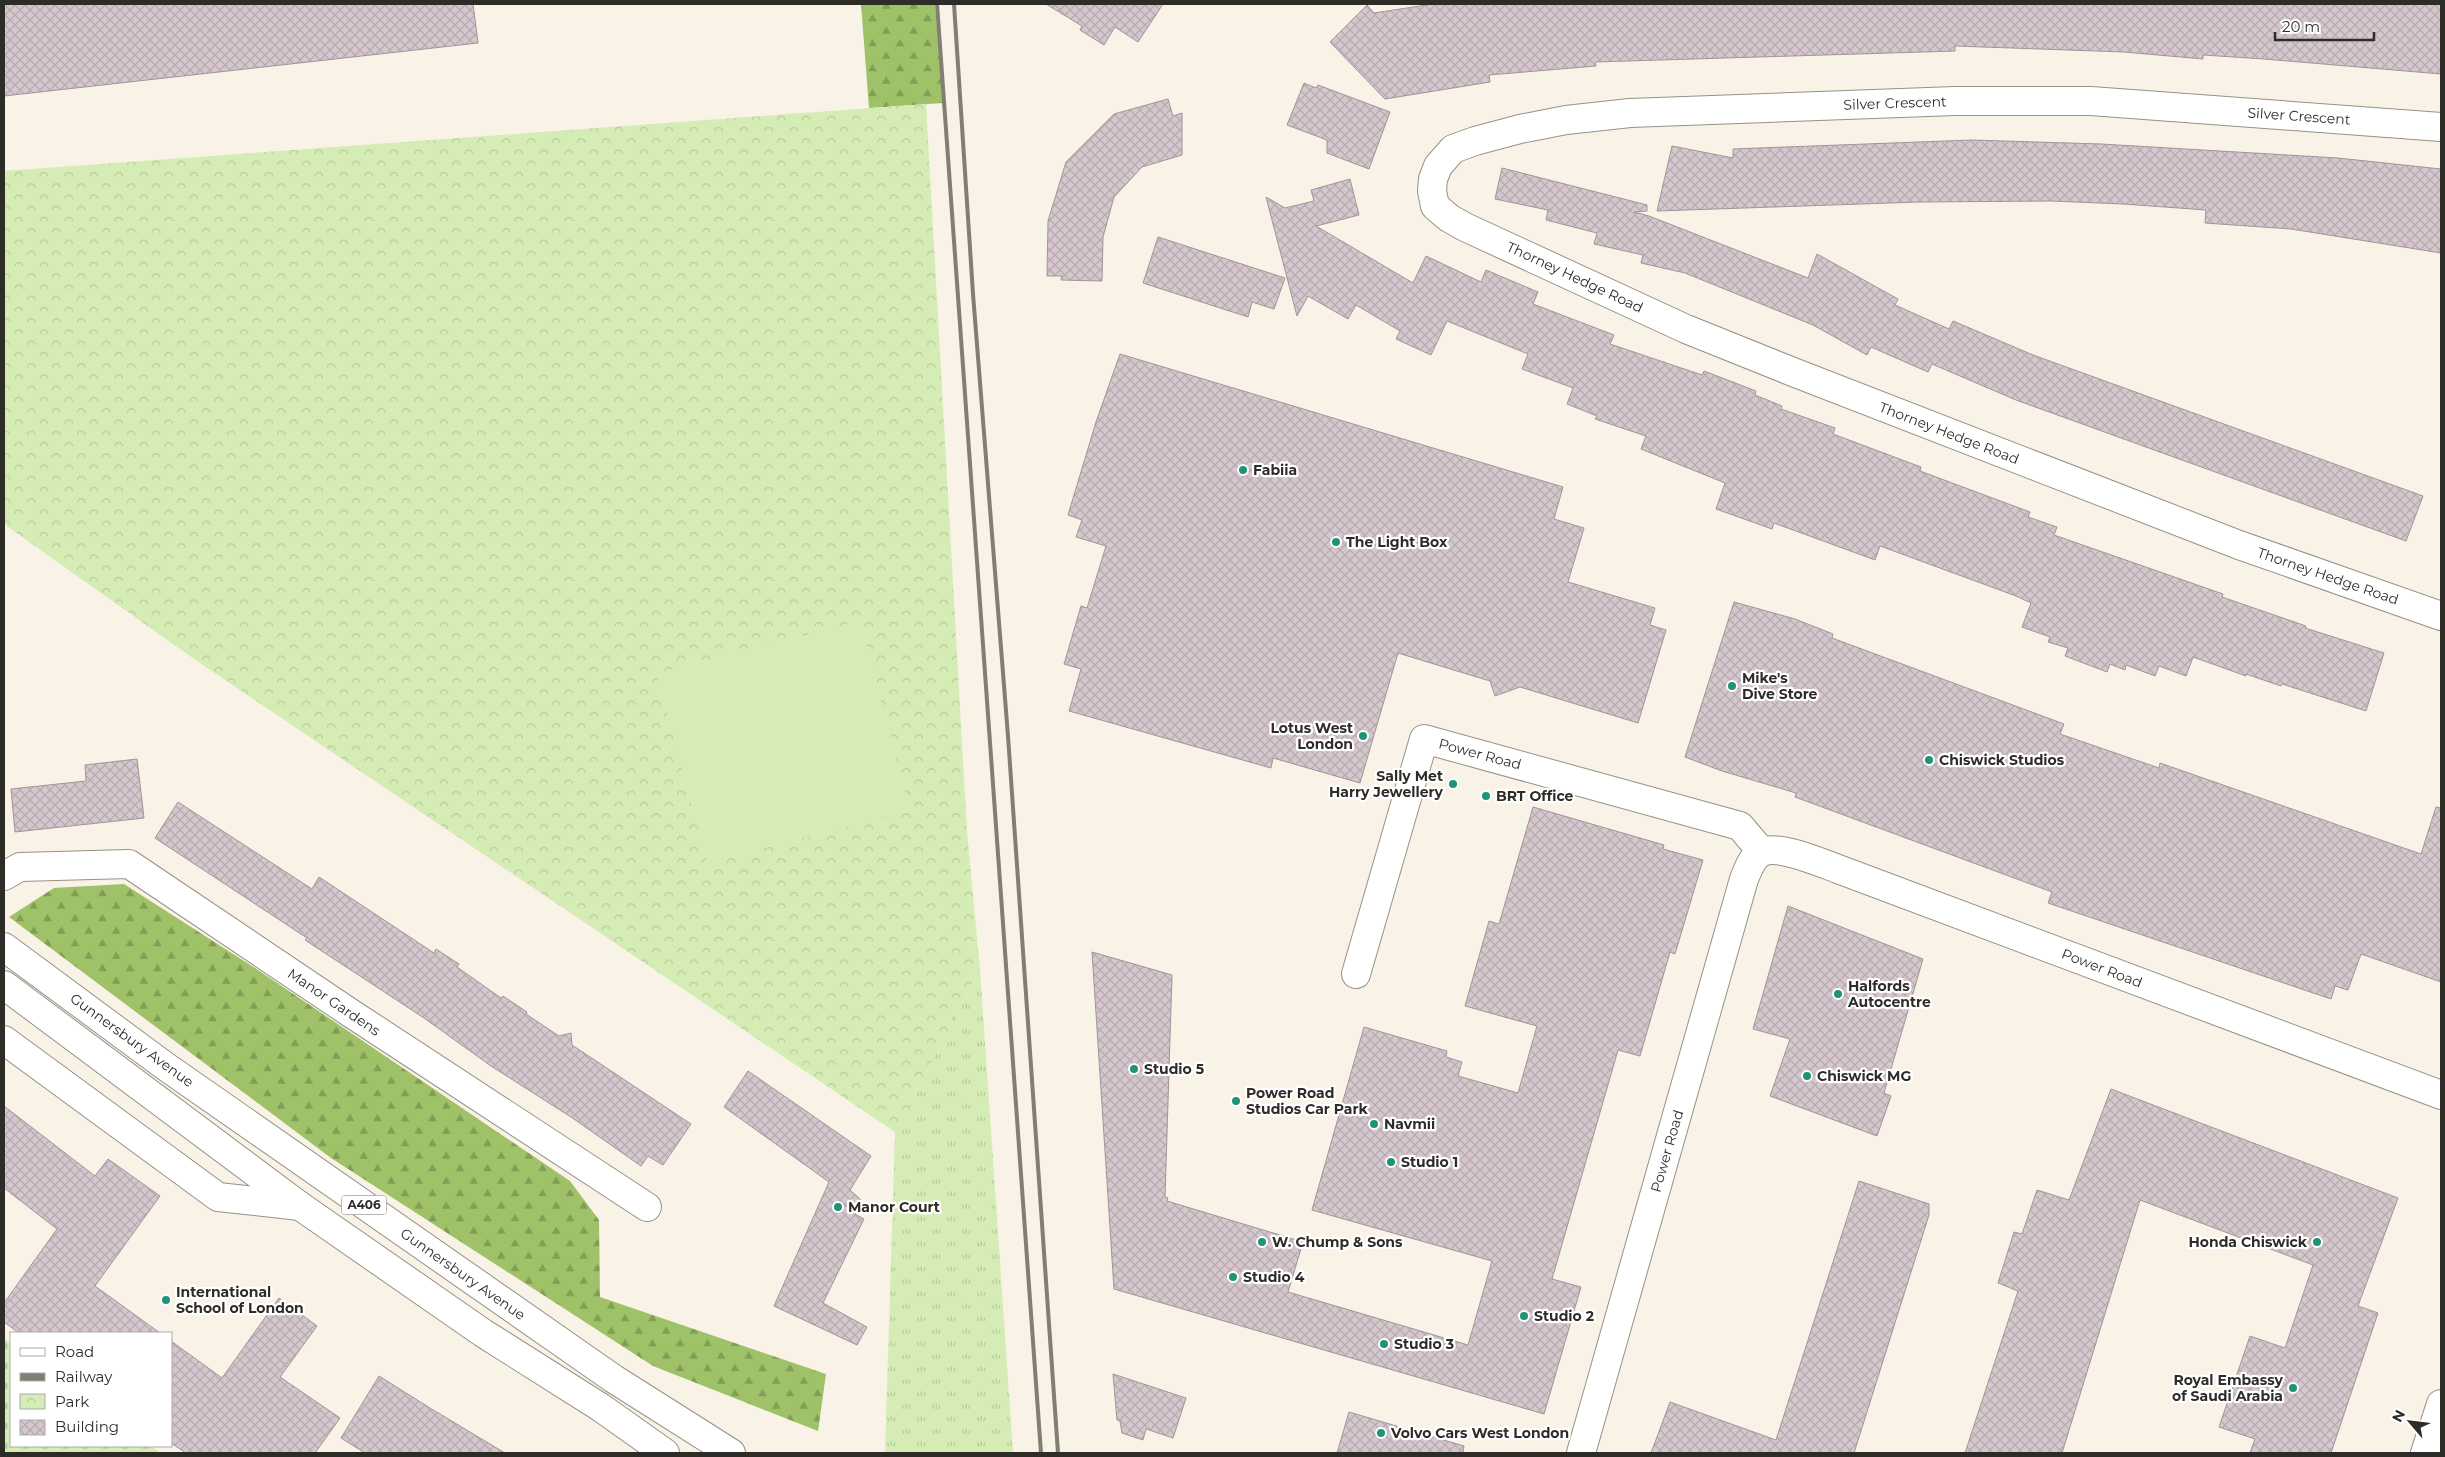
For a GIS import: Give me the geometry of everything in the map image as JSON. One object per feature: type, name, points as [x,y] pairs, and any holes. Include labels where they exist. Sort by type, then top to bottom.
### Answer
[{"type":"main road","name":"Silver Crescent","points":[[1465,228],[1435,206],[1432,191],[1433,179],[1438,166],[1453,149],[1475,141],[1548,123],[1630,113],[1955,101],[2091,101],[2441,127]]},
{"type":"main road","name":"Thorney Hedge Road","points":[[1465,228],[1686,329],[1793,372],[2239,545],[2433,613]]},
{"type":"main road","name":"Power Road","points":[[1356,974],[1424,739],[1740,826],[1762,852]]},
{"type":"main road","name":"Power Road","points":[[1581,1453],[1744,879],[1749,867],[1762,852],[1782,851],[1838,869],[2441,1095]]},
{"type":"main road","name":"Manor Gardens","points":[[4,876],[20,867],[129,864],[352,1014],[647,1206]]},
{"type":"main road","name":"Gunnersbury Avenue","points":[[4,947],[165,1066],[598,1368],[732,1453]]},
{"type":"main road","name":"A406","points":[[4,985],[300,1206],[483,1333],[600,1407],[665,1453]]},
{"type":"main road","points":[[4,1040],[218,1197],[300,1206]]},
{"type":"main road","points":[[2431,1450],[2441,1404]]},
{"type":"green space","points":[[861,4],[935,4],[943,103],[869,108]]},
{"type":"green space","points":[[926,104],[967,832],[980,969],[895,1132],[194,659],[4,524],[4,171]]},
{"type":"green space","points":[[860,621],[910,810],[707,863],[657,674]]},
{"type":"green space","points":[[124,884],[255,968],[570,1181],[599,1220],[600,1297],[826,1374],[818,1431],[653,1366],[331,1158],[9,917],[54,888]]},
{"type":"green space","points":[[980,969],[1013,1453],[885,1453],[895,1132]]},
{"type":"green space","points":[[4,1338],[10,1343],[10,1447],[152,1447],[161,1453],[4,1453]]},
{"type":"building","points":[[4,4],[473,4],[478,43],[4,96]]},
{"type":"building","points":[[1046,4],[1163,4],[1138,42],[1115,27],[1104,45],[1080,30],[1082,26]]},
{"type":"building","points":[[1433,4],[2441,4],[2441,74],[2203,55],[2203,59],[2124,52],[1955,46],[1955,51],[1595,62],[1596,66],[1489,75],[1490,82],[1385,99],[1330,42],[1367,5],[1374,13]]},
{"type":"building","points":[[1304,83],[1316,88],[1318,85],[1390,112],[1369,169],[1327,153],[1327,140],[1287,125]]},
{"type":"building","points":[[1168,99],[1173,116],[1182,113],[1182,155],[1142,167],[1114,197],[1103,237],[1102,281],[1061,280],[1062,276],[1047,276],[1048,221],[1066,162],[1114,114]]},
{"type":"building","points":[[1972,140],[2101,144],[2338,158],[2441,169],[2441,253],[2291,229],[2205,223],[2206,210],[2123,204],[2051,201],[1920,202],[1657,211],[1672,146],[1733,158],[1733,149]]},
{"type":"building","points":[[1502,168],[1647,205],[1647,211],[1634,212],[1649,216],[1808,278],[1817,254],[1898,299],[1895,305],[1949,329],[1953,321],[2033,355],[2423,496],[2406,541],[2016,400],[1932,364],[1928,372],[1871,347],[1867,355],[1813,325],[1685,273],[1641,263],[1643,255],[1594,244],[1597,233],[1546,220],[1548,210],[1495,199]]},
{"type":"building","points":[[1350,179],[1359,215],[1316,226],[1413,283],[1426,256],[1481,282],[1486,270],[1538,292],[1533,304],[1614,335],[1610,344],[1702,375],[1704,371],[1756,391],[1755,395],[1782,406],[1781,409],[1835,428],[1833,434],[1921,467],[1920,471],[2030,512],[2028,517],[2057,527],[2054,535],[2223,594],[2222,597],[2306,626],[2305,628],[2384,653],[2366,711],[2282,684],[2281,686],[2246,674],[2246,676],[2193,657],[2186,676],[2159,666],[2155,676],[2126,665],[2125,670],[2110,664],[2107,672],[2065,656],[2068,648],[2048,642],[2050,637],[2022,627],[2031,603],[2016,596],[1880,546],[1875,560],[1774,523],[1772,529],[1716,509],[1725,483],[1641,449],[1646,436],[1595,419],[1597,416],[1567,404],[1573,388],[1522,369],[1528,354],[1447,321],[1431,355],[1396,339],[1400,331],[1356,305],[1348,319],[1308,296],[1297,316],[1266,197],[1285,208],[1314,201],[1311,190]]},
{"type":"building","points":[[1158,237],[1285,278],[1274,309],[1252,302],[1248,317],[1143,283]]},
{"type":"building","name":"The Light Box","points":[[1120,354],[1563,487],[1554,519],[1584,528],[1568,582],[1655,608],[1650,625],[1666,630],[1638,723],[1520,687],[1495,696],[1490,681],[1398,653],[1360,783],[1273,758],[1271,768],[1069,711],[1081,669],[1064,664],[1081,606],[1087,608],[1106,546],[1076,537],[1082,520],[1068,515],[1096,422]]},
{"type":"building","points":[[1734,602],[1795,619],[1833,634],[1832,638],[2064,724],[2060,734],[2159,768],[2160,763],[2421,854],[2436,807],[2441,808],[2441,982],[2361,954],[2348,990],[2335,986],[2331,999],[2048,903],[2052,892],[1795,797],[1796,793],[1722,771],[1685,757]]},
{"type":"building","points":[[137,759],[144,818],[15,832],[11,789],[86,781],[85,765]]},
{"type":"building","points":[[178,802],[312,889],[319,877],[434,953],[436,949],[459,964],[457,967],[501,998],[503,996],[527,1012],[526,1014],[559,1036],[571,1033],[572,1045],[691,1124],[663,1165],[648,1156],[641,1166],[571,1117],[491,1066],[424,1018],[305,940],[307,938],[155,838]]},
{"type":"building","points":[[1533,807],[1664,845],[1663,849],[1703,860],[1675,954],[1670,952],[1640,1056],[1618,1050],[1552,1279],[1581,1287],[1544,1414],[1114,1289],[1092,952],[1172,975],[1165,1197],[1168,1198],[1167,1201],[1303,1242],[1288,1292],[1468,1345],[1492,1261],[1312,1210],[1364,1027],[1447,1051],[1446,1057],[1462,1062],[1458,1076],[1518,1093],[1537,1026],[1465,1006],[1489,921],[1499,924]]},
{"type":"building","name":"Halfords Autocentre","points":[[1788,906],[1923,959],[1884,1093],[1891,1096],[1877,1136],[1770,1096],[1790,1039],[1753,1029]]},
{"type":"building","name":"Manor Court","points":[[748,1071],[871,1156],[850,1190],[861,1200],[855,1214],[864,1219],[823,1303],[867,1327],[857,1345],[774,1306],[829,1182],[724,1107]]},
{"type":"building","name":"Honda Chiswick","points":[[2111,1089],[2398,1198],[2358,1306],[2378,1313],[2331,1453],[2250,1453],[2255,1439],[2219,1427],[2250,1336],[2285,1348],[2313,1265],[2140,1200],[2062,1453],[1965,1453],[2018,1291],[1998,1283],[2014,1232],[2022,1234],[2037,1190],[2069,1200]]},
{"type":"building","points":[[4,1106],[95,1176],[108,1159],[160,1196],[95,1286],[159,1332],[18,1332],[4,1322],[4,1303],[57,1229],[4,1188]]},
{"type":"building","points":[[1859,1181],[1929,1204],[1929,1215],[1854,1453],[1651,1453],[1670,1402],[1776,1440]]},
{"type":"building","points":[[279,1298],[317,1326],[280,1377],[340,1418],[315,1453],[186,1453],[172,1444],[172,1342],[222,1378]]},
{"type":"building","points":[[1113,1374],[1186,1398],[1173,1438],[1146,1429],[1143,1440],[1122,1433],[1120,1421],[1117,1420]]},
{"type":"building","points":[[379,1376],[505,1453],[365,1453],[341,1438]]},
{"type":"building","name":"Volvo Cars West London","points":[[1349,1412],[1464,1446],[1463,1453],[1337,1453]]},
{"type":"railway","points":[[937,4],[1041,1453]]},
{"type":"railway","points":[[954,4],[973,294],[1008,736],[1058,1453]]},
{"type":"place","name":"Fabiia","points":[[1243,470]]},
{"type":"place","name":"The Light Box","points":[[1336,542]]},
{"type":"place","name":"Mike's Dive Store","points":[[1732,686]]},
{"type":"place","name":"Lotus West London","points":[[1363,736]]},
{"type":"place","name":"Chiswick Studios","points":[[1929,760]]},
{"type":"place","name":"Sally Met Harry Jewellery","points":[[1453,784]]},
{"type":"place","name":"BRT Office","points":[[1486,796]]},
{"type":"place","name":"Halfords Autocentre","points":[[1838,994]]},
{"type":"place","name":"Studio 5","points":[[1134,1069]]},
{"type":"place","name":"Chiswick MG","points":[[1807,1076]]},
{"type":"place","name":"Power Road Studios Car Park","points":[[1236,1101]]},
{"type":"place","name":"Navmii","points":[[1374,1124]]},
{"type":"place","name":"Studio 1","points":[[1391,1162]]},
{"type":"place","name":"Manor Court","points":[[838,1207]]},
{"type":"place","name":"W. Chump & Sons","points":[[1262,1242]]},
{"type":"place","name":"Honda Chiswick","points":[[2317,1242]]},
{"type":"place","name":"Studio 4","points":[[1233,1277]]},
{"type":"place","name":"International School of London","points":[[166,1300]]},
{"type":"place","name":"Studio 2","points":[[1524,1316]]},
{"type":"place","name":"Studio 3","points":[[1384,1344]]},
{"type":"place","name":"Royal Embassy of Saudi Arabia","points":[[2293,1388]]},
{"type":"place","name":"Volvo Cars West London","points":[[1381,1433]]}]
